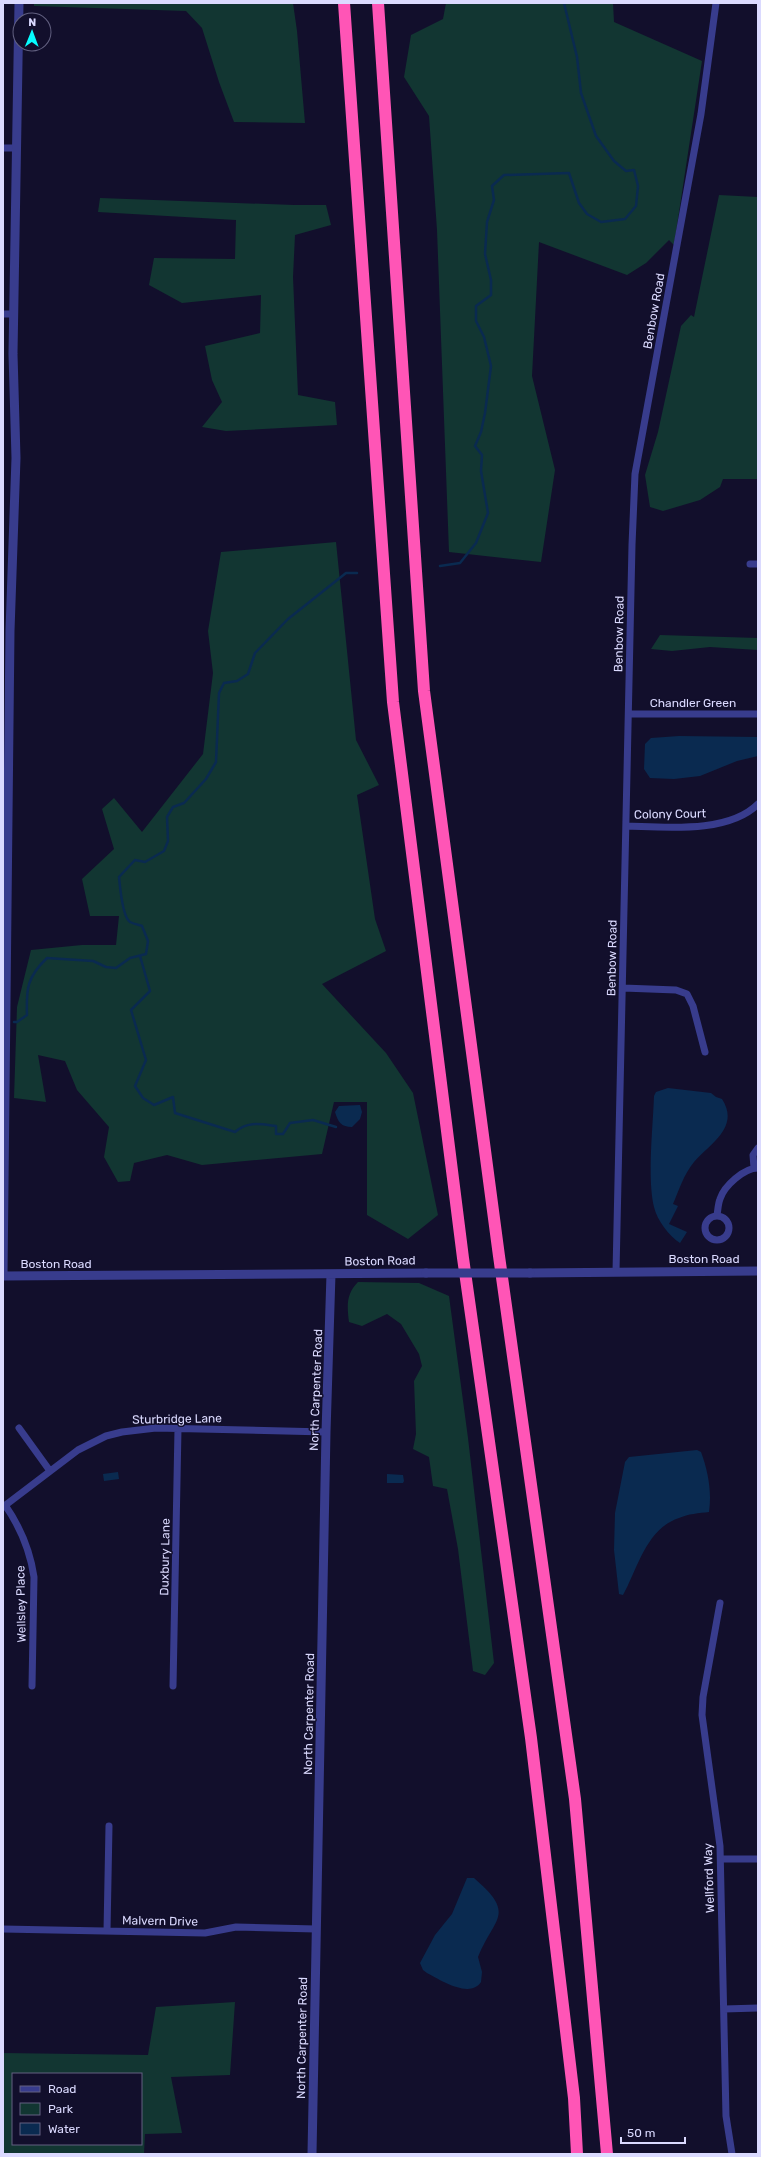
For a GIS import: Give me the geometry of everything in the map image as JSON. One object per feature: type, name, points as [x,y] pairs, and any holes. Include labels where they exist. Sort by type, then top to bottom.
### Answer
[{"type":"highway","points":[[344,3],[393,702],[463,1258],[531,1738],[574,2098],[577,2154]]},
{"type":"highway","points":[[378,3],[424,692],[500,1264],[575,1799],[608,2154]]},
{"type":"street","points":[[3,1276],[10,631],[16,458],[14,314],[19,3]]},
{"type":"street","name":"Benbow Road","points":[[616,1272],[632,545],[635,474],[701,114],[716,3]]},
{"type":"street","points":[[3,148],[17,148]]},
{"type":"street","points":[[3,314],[14,314]]},
{"type":"street","points":[[750,564],[758,564]]},
{"type":"street","name":"Chandler Green","points":[[629,714],[758,714]]},
{"type":"street","name":"Colony Court","points":[[626,826],[698,827],[737,816],[749,811],[758,804]]},
{"type":"street","points":[[623,988],[676,990],[687,994],[691,1000],[705,1052]]},
{"type":"street","points":[[717,1215],[719,1200],[724,1192],[734,1180],[756,1168],[753,1156],[758,1148]]},
{"type":"street","name":"Boston Road","points":[[3,1276],[758,1271]]},
{"type":"street","name":"North Carpenter Road","points":[[312,2154],[326,1432],[331,1274]]},
{"type":"street","points":[[19,1428],[50,1471]]},
{"type":"street","name":"Sturbridge Lane","points":[[4,1506],[78,1450],[106,1436],[139,1429],[326,1432]]},
{"type":"street","name":"Duxbury Lane","points":[[173,1686],[178,1429]]},
{"type":"street","name":"Wellsley Place","points":[[4,1506],[22,1533],[32,1562],[34,1577],[32,1686]]},
{"type":"street","name":"Wellford Way","points":[[720,1603],[703,1696],[702,1714],[721,1860],[726,2116],[732,2154]]},
{"type":"street","points":[[107,1931],[109,1826]]},
{"type":"street","points":[[721,1860],[758,1859]]},
{"type":"street","name":"Malvern Drive","points":[[3,1929],[205,1933],[236,1927],[316,1929]]},
{"type":"street","points":[[724,2009],[758,2008]]},
{"type":"green space","points":[[34,3],[293,3],[305,123],[234,122],[219,82],[202,28],[186,11],[34,6]]},
{"type":"green space","points":[[446,3],[613,3],[614,22],[702,61],[674,245],[669,240],[646,263],[627,275],[539,242],[532,376],[555,470],[541,562],[449,552],[437,230],[429,116],[404,77],[411,35],[443,19]]},
{"type":"green space","points":[[719,195],[758,197],[758,479],[723,479],[720,487],[700,500],[663,511],[650,507],[645,475],[658,432],[681,326],[691,315],[694,317]]},
{"type":"green space","points":[[100,198],[326,205],[331,225],[295,235],[293,277],[298,395],[335,402],[337,425],[226,431],[202,427],[222,402],[212,380],[205,346],[260,333],[261,295],[182,303],[149,285],[154,258],[235,259],[236,220],[98,212]]},
{"type":"green space","points":[[336,542],[356,740],[379,785],[357,795],[375,919],[386,951],[322,984],[386,1053],[413,1093],[438,1215],[408,1239],[367,1215],[367,1102],[334,1102],[322,1154],[202,1165],[167,1155],[134,1163],[130,1181],[118,1182],[104,1157],[109,1127],[77,1090],[65,1061],[38,1055],[46,1102],[14,1098],[17,1007],[31,950],[82,945],[116,945],[119,916],[90,916],[82,879],[114,849],[102,809],[114,798],[142,832],[203,754],[213,673],[208,631],[221,552]]},
{"type":"green space","points":[[660,635],[758,638],[758,650],[710,647],[672,651],[651,649]]},
{"type":"green space","points":[[358,1282],[419,1283],[449,1296],[468,1438],[494,1663],[485,1675],[473,1671],[458,1549],[447,1489],[433,1486],[429,1457],[413,1449],[416,1434],[414,1381],[422,1366],[419,1354],[401,1324],[387,1314],[362,1326],[349,1322],[348,1300],[351,1291]]},
{"type":"green space","points":[[235,2002],[230,2075],[171,2077],[182,2133],[145,2134],[144,2154],[3,2154],[3,2053],[148,2055],[156,2007]]},
{"type":"water","points":[[679,736],[758,737],[758,756],[737,761],[700,776],[674,779],[650,778],[644,769],[645,744],[651,738]]},
{"type":"water","points":[[668,1088],[711,1093],[722,1099],[727,1109],[728,1118],[726,1126],[721,1134],[690,1167],[673,1204],[678,1206],[669,1224],[687,1232],[680,1243],[668,1232],[658,1217],[654,1207],[652,1195],[651,1152],[654,1096],[656,1092]]},
{"type":"water","points":[[360,1105],[362,1112],[360,1119],[352,1127],[343,1125],[337,1119],[335,1112],[339,1106]]},
{"type":"water","points":[[697,1450],[701,1452],[706,1466],[710,1489],[709,1512],[682,1517],[668,1523],[658,1531],[644,1550],[623,1595],[619,1594],[614,1550],[615,1513],[625,1462],[629,1457]]},
{"type":"water","points":[[118,1472],[119,1479],[104,1481],[103,1474]]},
{"type":"water","points":[[387,1474],[403,1475],[404,1481],[403,1483],[387,1483]]},
{"type":"water","points":[[467,1878],[474,1878],[487,1890],[495,1900],[498,1909],[498,1916],[495,1924],[478,1957],[482,1972],[481,1982],[476,1987],[470,1989],[455,1986],[439,1980],[423,1970],[420,1963],[435,1935],[452,1914]]},
{"type":"waterway","points":[[440,566],[460,563],[476,543],[488,513],[481,471],[482,455],[475,446],[481,432],[485,413],[491,366],[484,337],[476,321],[476,306],[491,295],[491,280],[485,254],[487,222],[494,200],[492,186],[504,175],[569,173],[579,203],[587,214],[601,222],[625,219],[636,206],[638,186],[634,170],[626,171],[614,161],[596,136],[581,93],[577,57],[564,3]]},
{"type":"waterway","points":[[14,1022],[17,1022],[27,1015],[29,984],[35,971],[47,958],[93,961],[106,967],[116,968],[130,958],[146,954],[148,941],[142,926],[130,922],[125,914],[119,877],[135,860],[145,862],[164,851],[168,841],[167,817],[173,807],[184,803],[206,779],[216,762],[219,693],[224,683],[237,681],[248,674],[255,653],[288,619],[346,573],[357,573]]},
{"type":"waterway","points":[[140,956],[150,991],[131,1010],[146,1060],[135,1086],[143,1098],[154,1105],[173,1097],[175,1113],[235,1132],[245,1126],[259,1124],[276,1126],[276,1134],[283,1134],[290,1123],[313,1120],[336,1127]]}]
